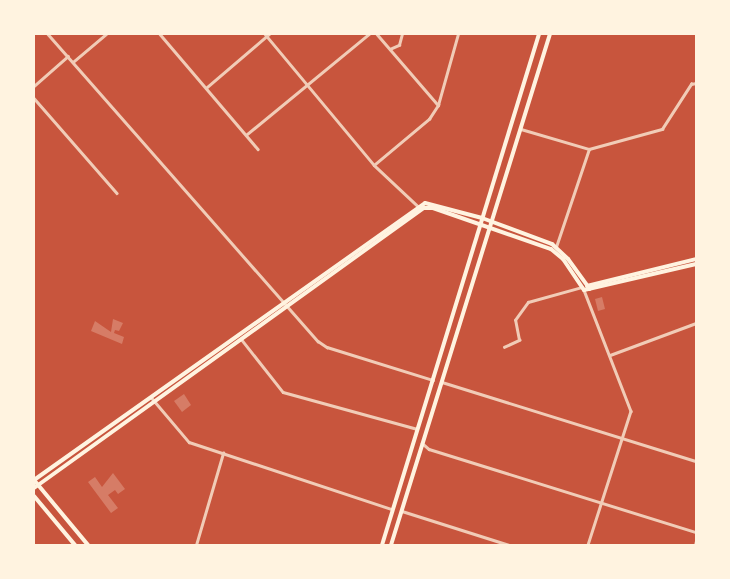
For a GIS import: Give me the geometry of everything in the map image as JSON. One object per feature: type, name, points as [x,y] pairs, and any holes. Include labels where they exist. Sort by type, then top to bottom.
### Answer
[{"type":"main road","points":[[382,545],[539,34]]},
{"type":"main road","points":[[391,545],[440,382],[492,224],[550,34]]},
{"type":"main road","points":[[88,545],[36,486],[34,480],[283,302],[420,208],[433,203],[556,247],[589,287]]},
{"type":"main road","points":[[36,486],[242,340],[420,208]]},
{"type":"main road","points":[[492,224],[555,251],[583,288],[696,264]]},
{"type":"main road","points":[[589,287],[696,259]]},
{"type":"main road","points":[[34,496],[75,545]]},
{"type":"street","points":[[48,34],[283,302],[324,346],[433,380]]},
{"type":"street","points":[[73,62],[106,34]]},
{"type":"street","points":[[160,34],[258,149]]},
{"type":"street","points":[[206,88],[267,34],[374,165],[394,186],[420,208]]},
{"type":"street","points":[[246,134],[369,34]]},
{"type":"street","points":[[377,34],[438,105]]},
{"type":"street","points":[[390,49],[398,45],[402,34]]},
{"type":"street","points":[[374,165],[430,119],[438,105],[458,34]]},
{"type":"street","points":[[34,86],[68,56]]},
{"type":"street","points":[[521,128],[589,150],[662,129],[691,84],[696,83]]},
{"type":"street","points":[[34,98],[117,193]]},
{"type":"street","points":[[556,247],[589,150]]},
{"type":"street","points":[[504,347],[519,340],[515,320],[528,302],[583,288],[631,411],[588,545]]},
{"type":"street","points":[[610,355],[696,324]]},
{"type":"street","points":[[242,340],[283,392],[418,429]]},
{"type":"street","points":[[440,382],[696,461]]},
{"type":"street","points":[[151,397],[184,439],[393,509]]},
{"type":"street","points":[[422,443],[429,449],[696,532]]},
{"type":"street","points":[[196,545],[223,453]]},
{"type":"street","points":[[400,511],[509,545]]},
{"type":"street","points":[[695,545],[696,541]]},
{"type":"building","points":[[602,297],[605,309],[598,311],[595,299]]},
{"type":"building","points":[[113,319],[123,323],[119,331],[115,330],[114,333],[124,337],[122,344],[91,331],[95,321],[111,332]]},
{"type":"building","points":[[184,394],[191,405],[182,412],[174,401]]},
{"type":"building","points":[[113,473],[125,489],[118,494],[115,490],[108,495],[118,508],[111,513],[88,482],[95,477],[102,487]]}]
